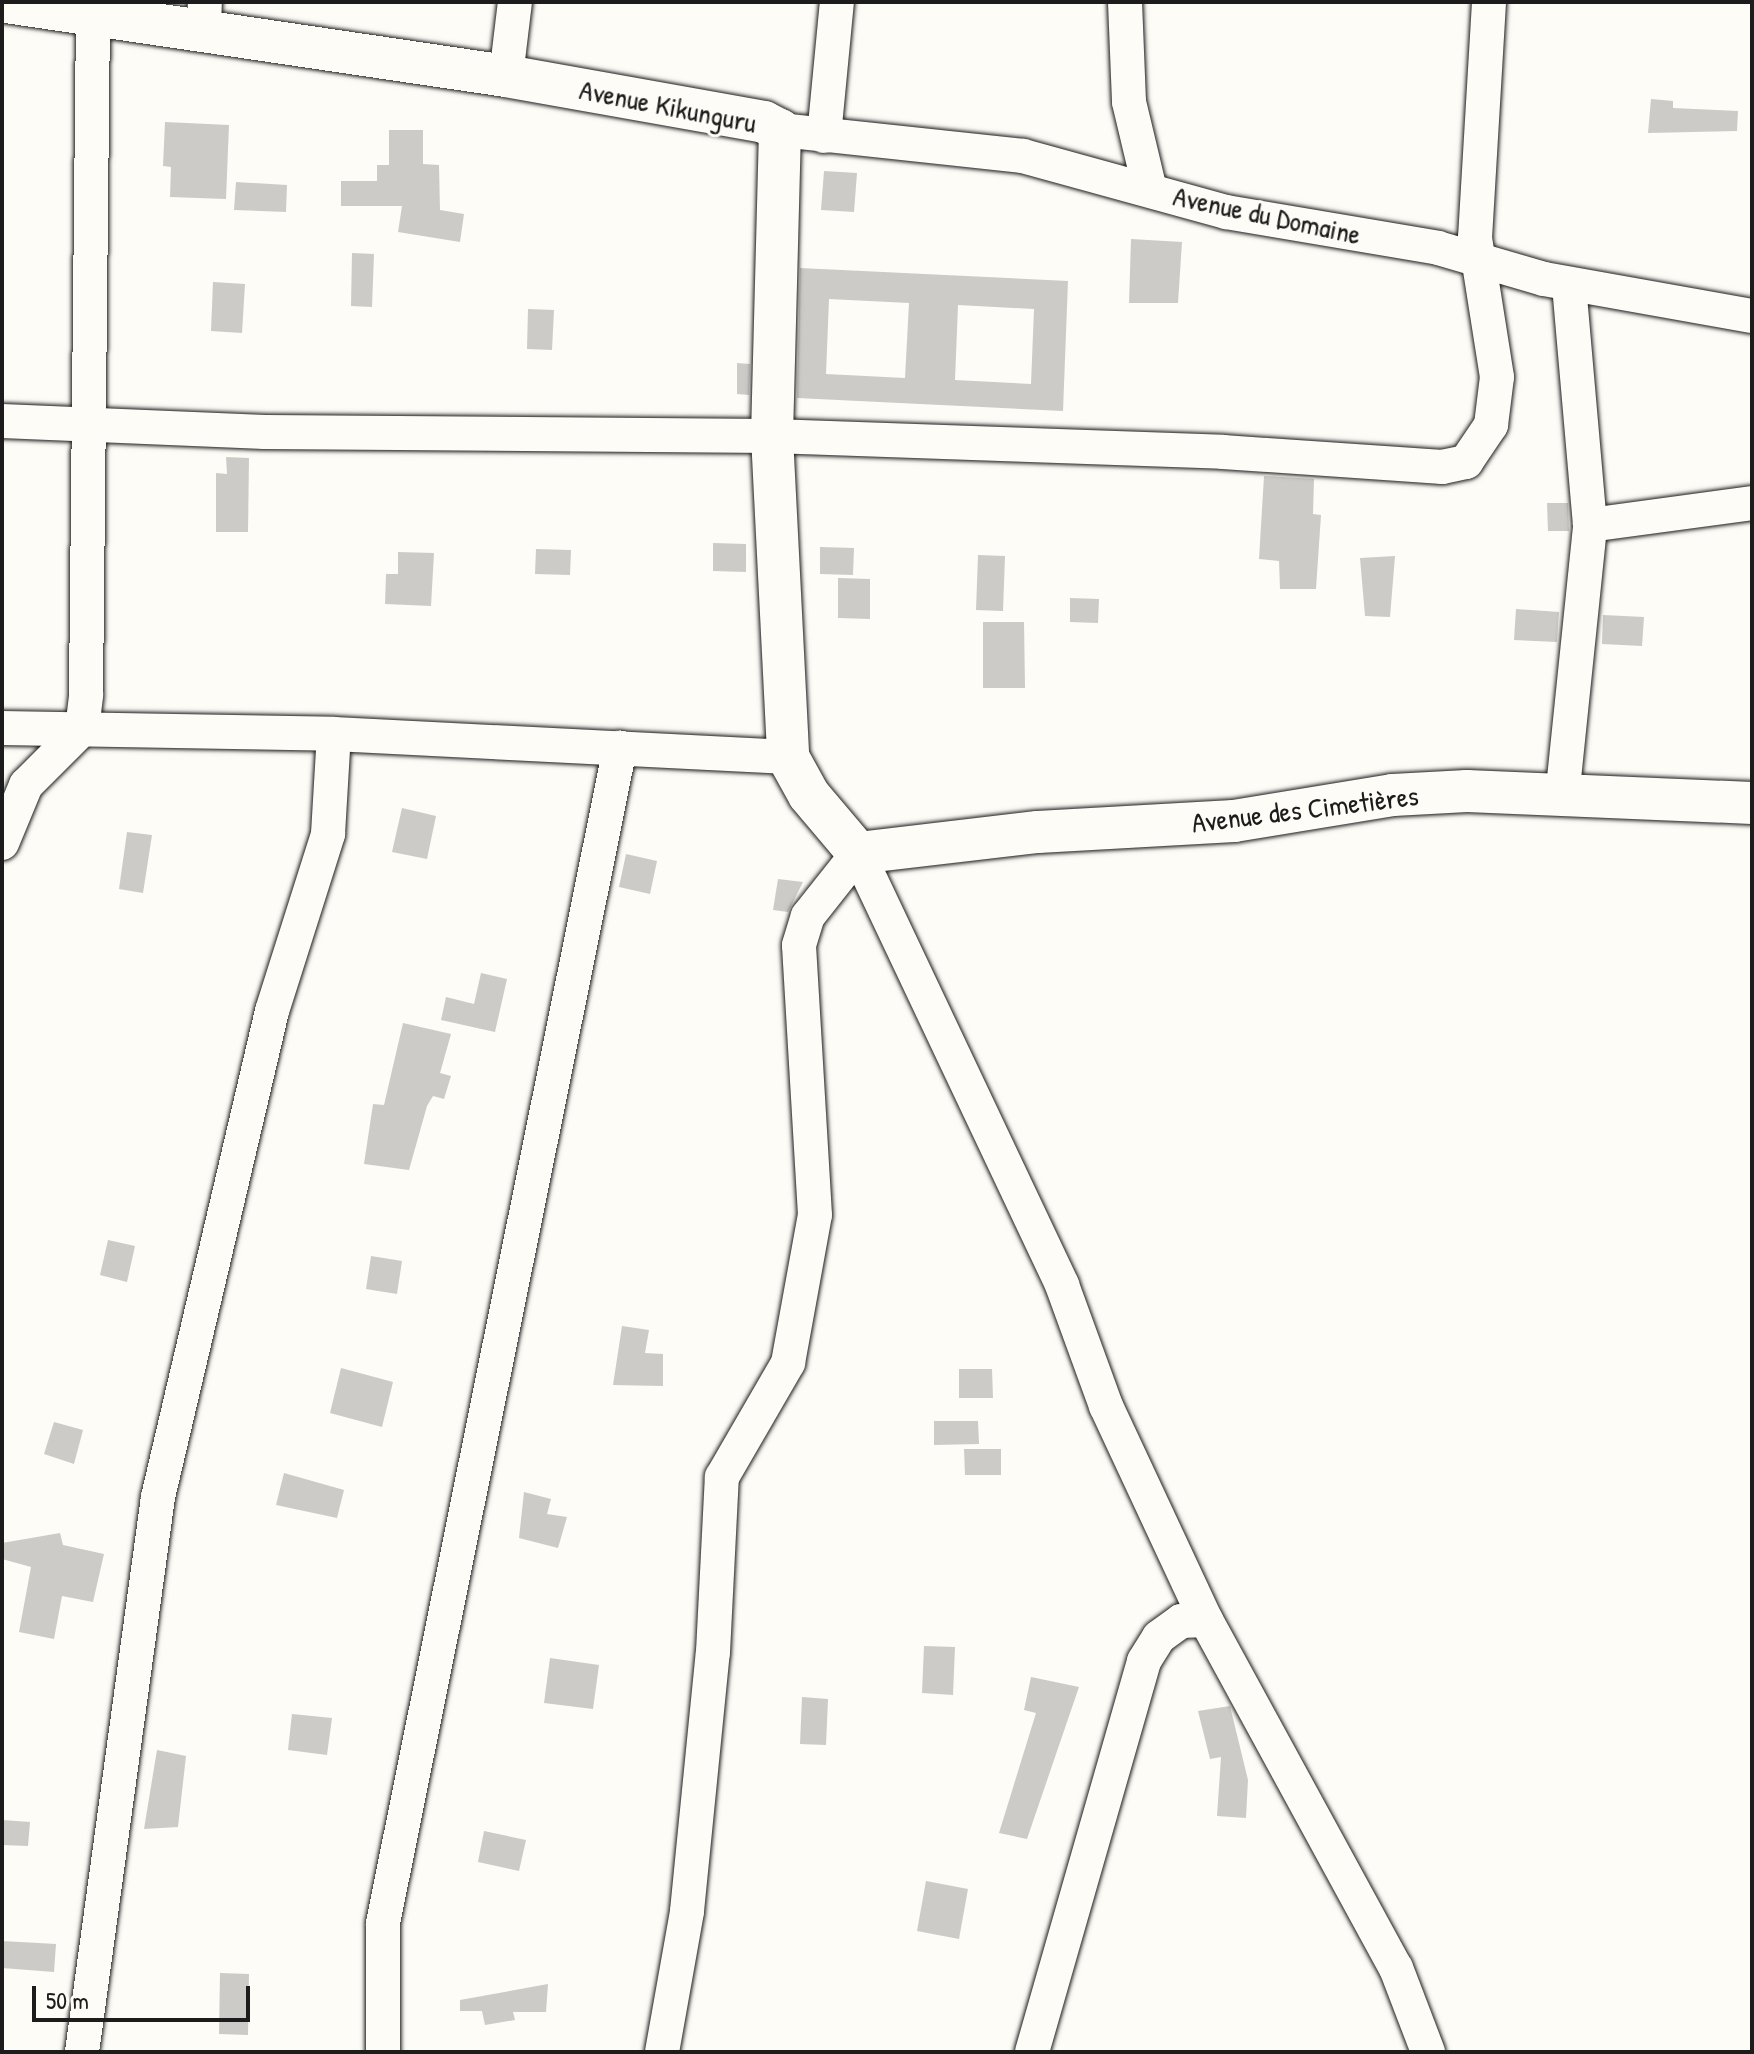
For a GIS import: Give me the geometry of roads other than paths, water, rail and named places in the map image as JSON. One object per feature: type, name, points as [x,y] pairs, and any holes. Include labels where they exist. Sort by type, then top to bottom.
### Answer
[{"type":"street","name":"Avenue Kikunguru","points":[[6,2],[93,15],[205,15],[506,76],[764,122],[780,130],[772,436],[788,757],[809,795],[858,853]]},
{"type":"street","points":[[506,76],[515,2]]},
{"type":"street","points":[[824,136],[837,2]]},
{"type":"street","points":[[1125,2],[1129,102],[1150,190]]},
{"type":"street","points":[[2,421],[772,436],[1223,452],[1442,467],[1466,462],[1491,425],[1497,377],[1475,238],[1489,2]]},
{"type":"street","points":[[2,843],[26,785],[82,729],[93,15]]},
{"type":"street","name":"Avenue du Domaine","points":[[780,130],[1023,156],[1226,212],[1438,248],[1569,284],[1752,316]]},
{"type":"street","points":[[1562,798],[1590,525],[1569,284]]},
{"type":"street","points":[[1590,525],[1752,503]]},
{"type":"street","points":[[2,728],[334,734],[788,757]]},
{"type":"street","points":[[82,2052],[158,1497],[272,1011],[328,834],[334,734]]},
{"type":"street","points":[[383,2052],[383,1923],[620,748]]},
{"type":"street","name":"Avenue des Cimetières","points":[[858,853],[1038,832],[1234,821],[1393,795],[1467,791],[1562,798],[1752,803]]},
{"type":"street","points":[[662,2052],[687,1911],[713,1652],[722,1477],[788,1363],[813,1228],[799,945],[808,916],[858,853],[1062,1285],[1106,1406],[1206,1620],[1396,1968],[1428,2052]]},
{"type":"street","points":[[1032,2052],[1144,1661],[1159,1637],[1181,1621],[1206,1620]]}]
